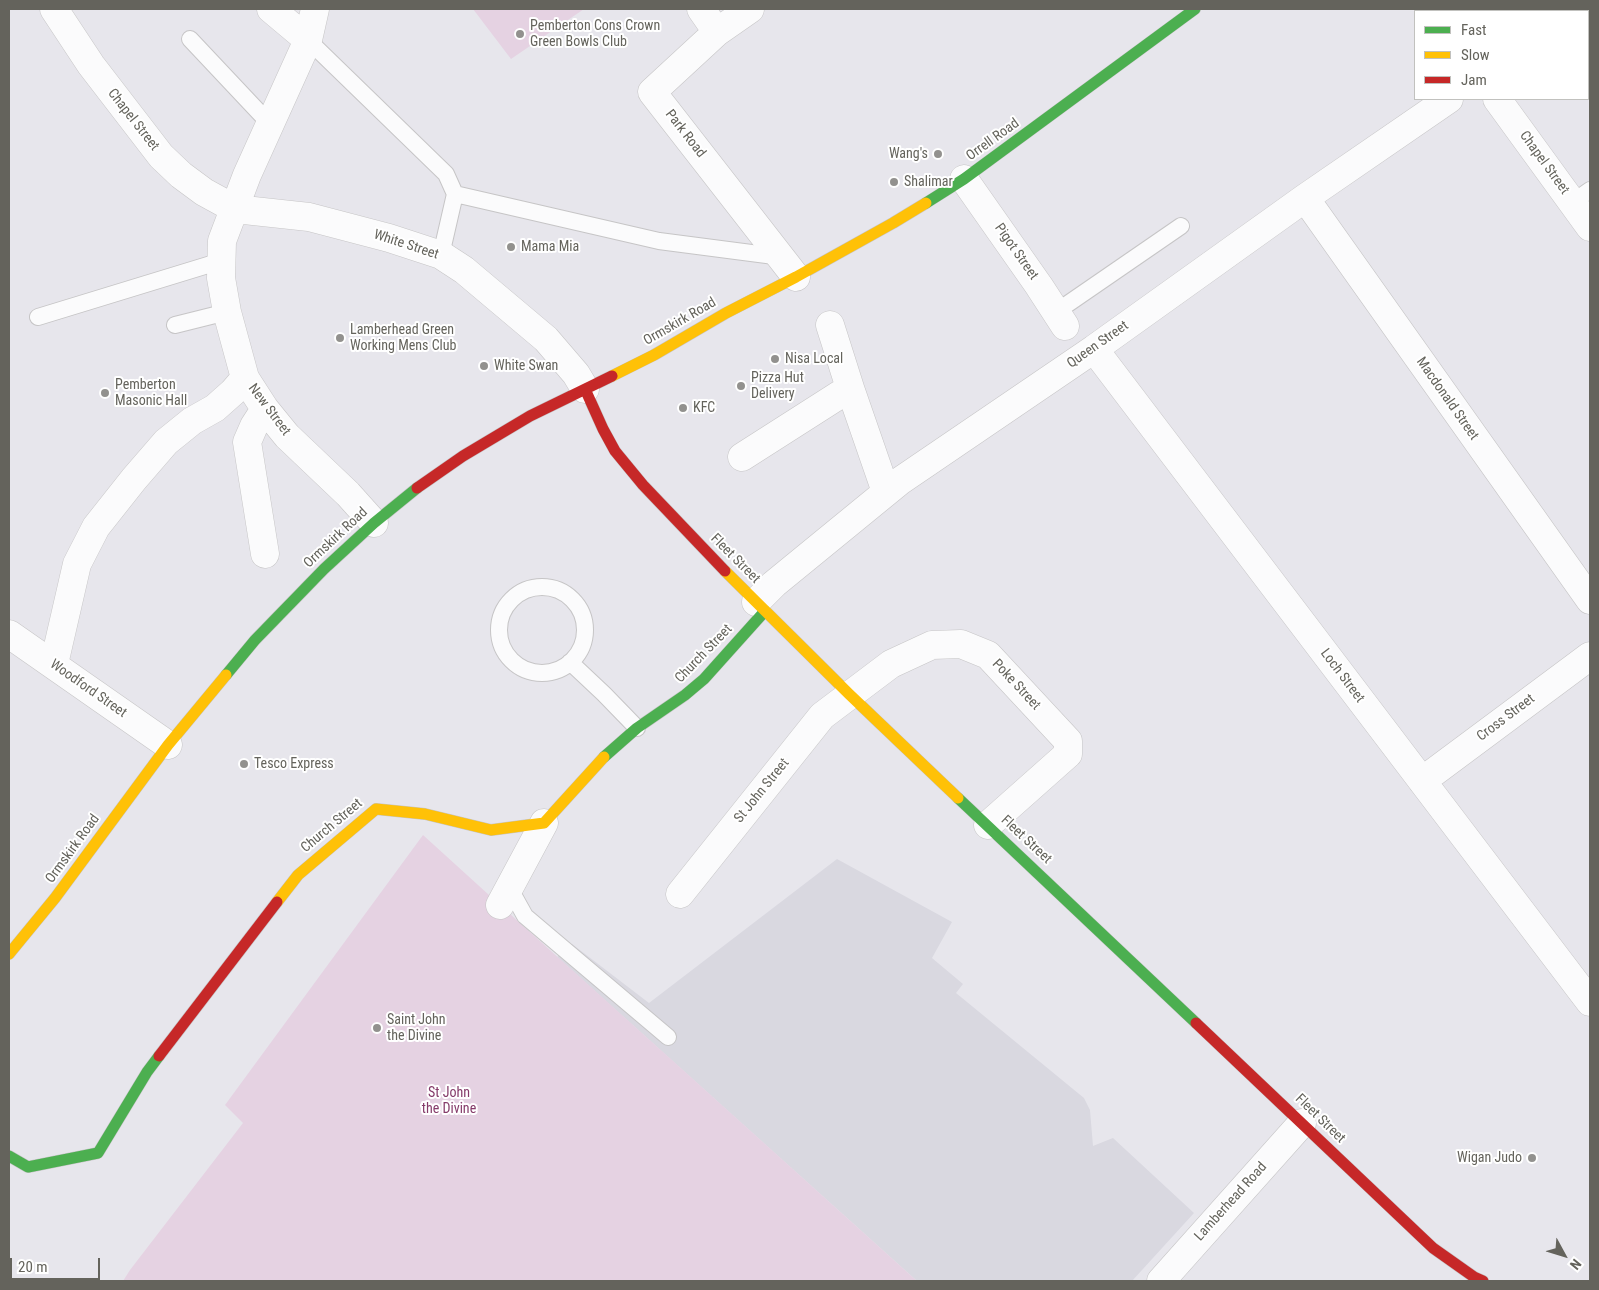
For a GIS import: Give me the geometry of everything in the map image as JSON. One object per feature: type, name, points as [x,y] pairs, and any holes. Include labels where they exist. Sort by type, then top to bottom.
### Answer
[{"type":"main road","name":"Orrell Road","points":[[789,267],[893,223],[964,179],[1195,9]]},
{"type":"main road","name":"Ormskirk Road","points":[[9,954],[56,898],[168,745],[255,640],[324,569],[374,523],[408,495],[463,456],[530,416],[654,355],[726,313],[789,267]]},
{"type":"main road","name":"Fleet Street","points":[[585,389],[603,429],[624,464],[642,486],[761,607],[849,694],[1433,1248],[1474,1277],[1483,1281]]},
{"type":"main road","name":"Church Street","points":[[9,1156],[28,1167],[98,1153],[147,1072],[298,875],[376,809],[425,814],[491,830],[544,823],[603,758],[637,728],[685,695],[704,679],[761,607]]},
{"type":"street","name":"Chapel Street","points":[[54,9],[91,65],[161,156],[181,175],[204,192],[235,209]]},
{"type":"street","points":[[271,9],[308,40]]},
{"type":"street","name":"New Street","points":[[315,9],[308,40],[247,174],[222,241],[221,278],[227,312],[244,378],[265,409],[287,436],[348,494],[374,523]]},
{"type":"street","points":[[700,9],[718,32]]},
{"type":"street","name":"Park Road","points":[[750,9],[718,32],[652,92],[789,267]]},
{"type":"street","name":"Queen Street","points":[[761,607],[774,584],[900,481],[1094,349],[1305,198],[1448,100]]},
{"type":"street","name":"Chapel Street","points":[[1498,100],[1581,196],[1590,227]]},
{"type":"street","name":"Pigot Street","points":[[964,179],[1061,319]]},
{"type":"street","name":"Macdonald Street","points":[[1305,198],[1590,600]]},
{"type":"street","name":"White Street","points":[[235,209],[309,217],[389,238],[441,255],[464,270],[546,340],[576,374],[585,389]]},
{"type":"street","points":[[830,325],[886,492]]},
{"type":"street","name":"Loch Street","points":[[1094,349],[1590,1002]]},
{"type":"street","points":[[54,664],[77,564],[96,527],[166,442],[192,421],[215,408],[233,392],[244,378]]},
{"type":"street","points":[[742,457],[850,388]]},
{"type":"street","points":[[265,409],[254,426],[247,442],[265,554]]},
{"type":"street","name":"Woodford Street","points":[[9,634],[168,745]]},
{"type":"street","name":"Poke Street","points":[[849,694],[891,664],[932,645],[961,644],[988,655],[1068,741],[1068,754],[988,825]]},
{"type":"street","name":"Cross Street","points":[[1422,781],[1590,656]]},
{"type":"street","name":"St John Street","points":[[680,894],[822,716],[849,694]]},
{"type":"street","points":[[505,897],[544,823]]},
{"type":"street","name":"Lamberhead Road","points":[[1161,1281],[1302,1123]]},
{"type":"lane","points":[[190,39],[270,124]]},
{"type":"lane","points":[[308,40],[446,174],[455,194],[441,255]]},
{"type":"lane","points":[[455,194],[660,241],[789,267]]},
{"type":"lane","points":[[1061,319],[1181,226]]},
{"type":"lane","points":[[38,317],[222,261]]},
{"type":"lane","points":[[175,325],[227,312]]},
{"type":"lane","points":[[541,587],[555,589],[568,596],[578,608],[584,621],[584,636],[580,650],[570,662],[559,669],[546,673],[533,672],[521,668],[511,660],[503,649],[499,637],[499,623],[504,609],[513,598],[526,590],[541,587]]},
{"type":"lane","points":[[570,662],[637,728]]},
{"type":"lane","points":[[505,897],[524,916],[668,1037]]},
{"type":"shaded area","points":[[837,859],[952,922],[932,958],[963,984],[956,993],[1084,1098],[1090,1110],[1093,1146],[1113,1138],[1194,1213],[1132,1281],[917,1281],[557,957],[572,944],[649,1003]]},
{"type":"green space","name":"Pemberton Cons Crown Green Bowls Club","points":[[473,9],[584,9],[511,59]]},
{"type":"green space","name":"St John the Divine","points":[[423,835],[917,1281],[123,1281],[243,1123],[225,1105]]},
{"type":"traffic: fast","points":[[926,203],[964,179],[1195,9]]},
{"type":"traffic: fast","points":[[226,675],[255,640],[324,569],[374,523],[417,488]]},
{"type":"traffic: fast","points":[[604,757],[637,728],[685,695],[704,679],[765,611]]},
{"type":"traffic: fast","points":[[958,798],[1196,1023]]},
{"type":"traffic: fast","points":[[9,1156],[28,1167],[98,1153],[147,1072],[159,1056]]},
{"type":"traffic: slow","points":[[612,376],[796,277],[926,203]]},
{"type":"traffic: slow","points":[[725,571],[849,694],[958,798]]},
{"type":"traffic: slow","points":[[9,954],[55,898],[168,745],[226,675]]},
{"type":"traffic: slow","points":[[277,902],[298,875],[376,809],[425,814],[491,830],[544,823],[604,757]]},
{"type":"traffic: jam","points":[[417,488],[463,456],[530,416],[612,376]]},
{"type":"traffic: jam","points":[[585,389],[615,451],[643,485],[725,571]]},
{"type":"traffic: jam","points":[[159,1056],[277,902]]},
{"type":"traffic: jam","points":[[1196,1023],[1433,1248],[1474,1277],[1483,1281]]},
{"type":"place","name":"Pemberton Cons Crown Green Bowls Club","points":[[520,34]]},
{"type":"place","name":"Wang's","points":[[938,154]]},
{"type":"place","name":"Shalimar","points":[[894,182]]},
{"type":"place","name":"Mama Mia","points":[[511,247]]},
{"type":"place","name":"Lamberhead Green Working Mens Club","points":[[340,338]]},
{"type":"place","name":"Nisa Local","points":[[775,359]]},
{"type":"place","name":"White Swan","points":[[484,366]]},
{"type":"place","name":"Pizza Hut Delivery","points":[[741,386]]},
{"type":"place","name":"Pemberton Masonic Hall","points":[[105,393]]},
{"type":"place","name":"KFC","points":[[683,408]]},
{"type":"place","name":"Tesco Express","points":[[244,764]]},
{"type":"place","name":"Saint John the Divine","points":[[377,1028]]},
{"type":"place","name":"Wigan Judo","points":[[1532,1158]]}]
